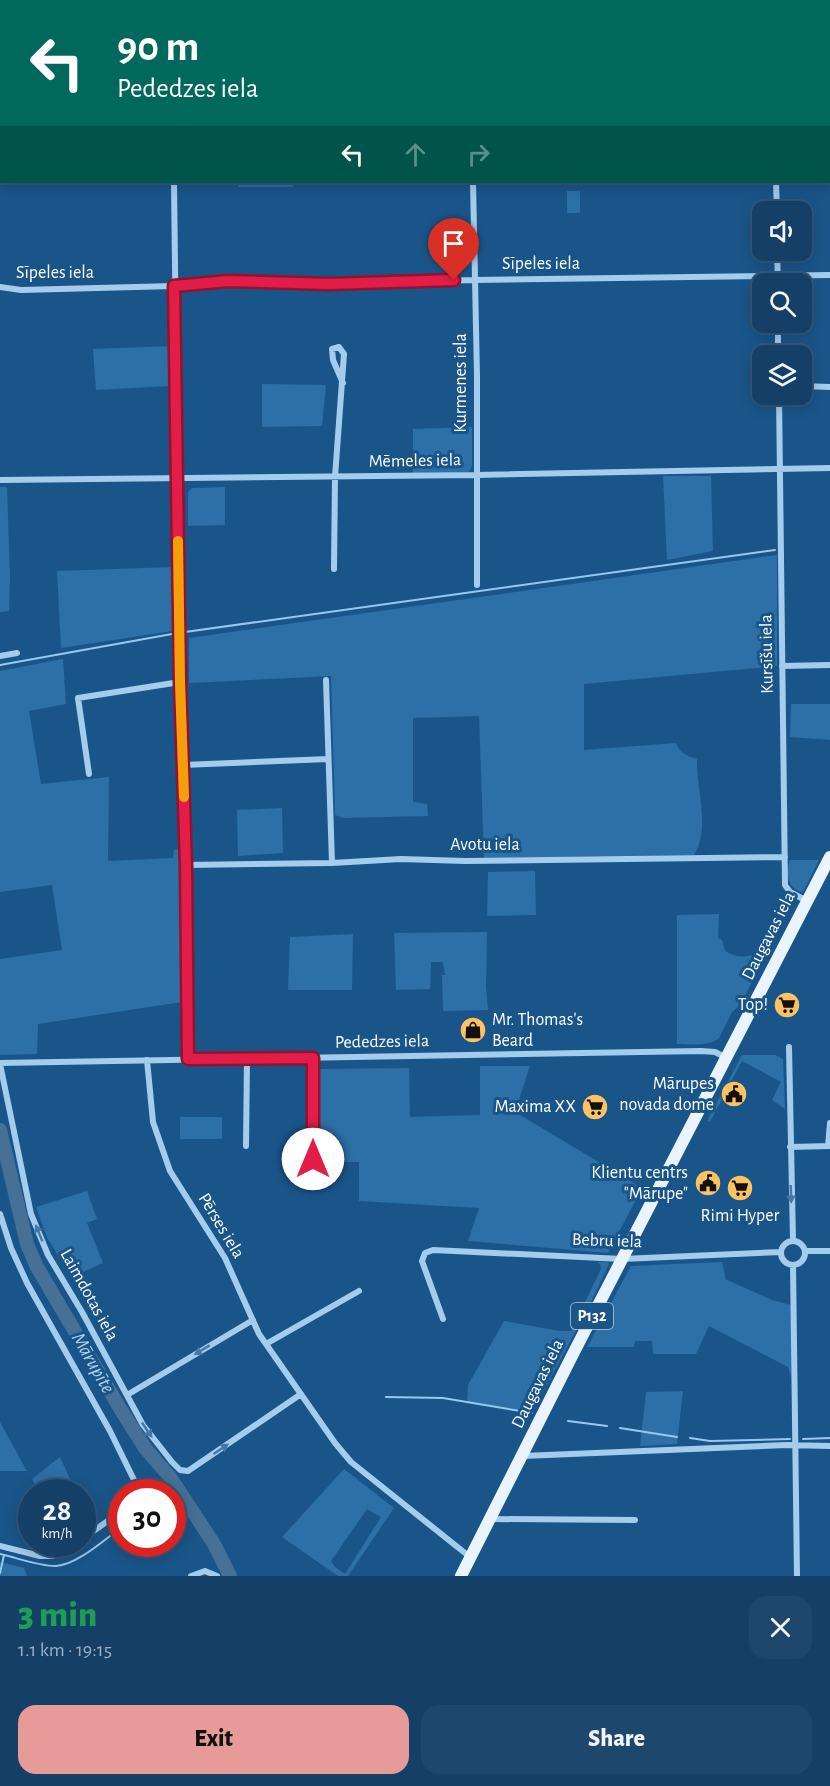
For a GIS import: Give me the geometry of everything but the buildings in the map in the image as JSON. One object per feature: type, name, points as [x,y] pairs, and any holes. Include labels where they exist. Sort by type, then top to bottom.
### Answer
[{"type":"main road","name":"Daugavas iela","points":[[461,1576],[830,857]]},
{"type":"street","points":[[174,183],[180,682],[186,865],[188,1059]]},
{"type":"street","name":"Kurmenes iela","points":[[473,183],[477,376],[477,585]]},
{"type":"street","points":[[777,183],[777,201]]},
{"type":"street","name":"Sīpeles iela","points":[[812,277],[830,275]]},
{"type":"street","name":"Sīpeles iela","points":[[0,286],[21,290],[174,286],[228,281],[329,284],[474,280],[752,280]]},
{"type":"street","points":[[334,569],[335,477],[343,383],[344,354],[339,347],[332,349],[333,360],[343,383]]},
{"type":"street","points":[[812,386],[830,387]]},
{"type":"street","name":"Kursīšu iela","points":[[779,405],[785,857],[787,889],[808,901]]},
{"type":"street","name":"Mēmeles iela","points":[[0,480],[476,475],[830,468]]},
{"type":"street","points":[[0,656],[17,653]]},
{"type":"street","points":[[782,666],[830,665]]},
{"type":"street","points":[[326,680],[332,863]]},
{"type":"street","points":[[89,774],[78,698],[180,682]]},
{"type":"street","points":[[183,765],[328,759]]},
{"type":"street","name":"Avotu iela","points":[[186,865],[332,863],[401,859],[477,861],[785,857]]},
{"type":"street","points":[[789,1047],[793,1240]]},
{"type":"street","name":"Pededzes iela","points":[[0,1063],[700,1051],[715,1052],[727,1058]]},
{"type":"street","points":[[313,1058],[313,1159]]},
{"type":"street","points":[[246,1146],[247,1059]]},
{"type":"street","name":"Pērses iela","points":[[147,1060],[153,1122],[170,1171],[225,1258],[266,1344],[335,1443],[351,1462],[471,1557]]},
{"type":"street","name":"Laimdotas iela","points":[[0,1063],[31,1214],[48,1255],[127,1395]]},
{"type":"street","points":[[790,1147],[829,1146],[830,1123]]},
{"type":"street","points":[[0,1214],[11,1248],[27,1283],[110,1431],[134,1479]]},
{"type":"street","points":[[793,1240],[801,1243],[805,1251],[802,1261],[793,1265],[784,1261],[781,1252],[784,1244],[793,1240]]},
{"type":"street","name":"Bebru iela","points":[[442,1319],[422,1261],[425,1253],[433,1250],[622,1259],[781,1252]]},
{"type":"street","points":[[805,1251],[830,1251]]},
{"type":"street","points":[[793,1265],[797,1576]]},
{"type":"street","points":[[266,1344],[359,1291]]},
{"type":"street","points":[[253,1320],[127,1395],[157,1444],[180,1470],[188,1471],[301,1394]]},
{"type":"street","points":[[524,1456],[830,1446]]},
{"type":"street","points":[[491,1519],[635,1520]]},
{"type":"street","points":[[0,1545],[18,1550]]},
{"type":"street","points":[[191,1576],[205,1571],[217,1576]]},
{"type":"shaded area","points":[[238,183],[293,183],[293,187],[238,187]]},
{"type":"shaded area","points":[[567,191],[580,191],[580,213],[567,213]]},
{"type":"shaded area","points":[[172,346],[173,379],[169,386],[96,390],[93,349]]},
{"type":"shaded area","points":[[262,384],[326,385],[322,426],[262,427]]},
{"type":"shaded area","points":[[472,427],[472,466],[469,472],[413,473],[413,429]]},
{"type":"shaded area","points":[[663,476],[711,476],[713,551],[667,560]]},
{"type":"shaded area","points":[[0,487],[7,487],[10,577],[9,611],[0,612]]},
{"type":"shaded area","points":[[225,487],[225,525],[188,526],[188,492],[192,488]]},
{"type":"shaded area","points":[[777,555],[777,666],[584,684],[584,750],[676,743],[684,754],[697,759],[702,833],[694,855],[484,858],[479,716],[413,718],[413,802],[427,804],[428,816],[343,818],[335,815],[331,676],[189,683],[189,638]]},
{"type":"shaded area","points":[[172,567],[173,631],[61,648],[57,571]]},
{"type":"shaded area","points":[[63,659],[66,704],[29,711],[41,784],[109,777],[108,861],[173,858],[174,850],[181,849],[182,867],[179,867],[182,1002],[38,1024],[37,1054],[0,1055],[0,959],[62,950],[52,885],[0,892],[0,671]]},
{"type":"shaded area","points":[[791,704],[830,704],[830,740],[790,737]]},
{"type":"shaded area","points":[[282,808],[283,853],[238,856],[237,810]]},
{"type":"shaded area","points":[[790,860],[819,860],[803,892],[791,885],[788,876]]},
{"type":"shaded area","points":[[535,871],[536,915],[487,916],[488,872]]},
{"type":"shaded area","points":[[719,914],[718,938],[722,940],[725,951],[741,957],[767,952],[741,1004],[732,1012],[719,1038],[705,1044],[677,1044],[677,915]]},
{"type":"shaded area","points":[[487,932],[488,1010],[443,1011],[442,975],[445,975],[443,962],[431,962],[430,989],[396,990],[394,933]]},
{"type":"shaded area","points":[[353,934],[352,990],[288,990],[290,937]]},
{"type":"shaded area","points":[[742,1055],[775,1055],[783,1059],[785,1109],[772,1100],[781,1082],[742,1061],[710,1122],[707,1121]]},
{"type":"shaded area","points":[[480,1066],[530,1066],[515,1112],[642,1188],[608,1253],[468,1241],[479,1208],[359,1201],[359,1162],[320,1162],[320,1069],[409,1068],[410,1117],[480,1115]]},
{"type":"shaded area","points":[[180,1117],[222,1117],[222,1139],[180,1139]]},
{"type":"shaded area","points":[[87,1191],[97,1219],[87,1223],[103,1263],[72,1277],[47,1238],[36,1207]]},
{"type":"shaded area","points":[[597,1262],[609,1264],[532,1413],[467,1403],[468,1385],[504,1321],[571,1331],[601,1269]]},
{"type":"shaded area","points":[[722,1262],[725,1279],[772,1300],[791,1305],[791,1377],[788,1367],[709,1326],[696,1354],[653,1354],[652,1341],[635,1341],[634,1347],[587,1347],[631,1266]]},
{"type":"shaded area","points":[[683,1391],[677,1444],[640,1446],[646,1392]]},
{"type":"shaded area","points":[[0,1422],[27,1471],[0,1471]]},
{"type":"shaded area","points":[[60,1457],[70,1479],[32,1479]]},
{"type":"shaded area","points":[[344,1469],[394,1508],[348,1576],[338,1576],[282,1537]],"holes":[[[367,1509],[381,1517],[345,1574],[335,1567],[331,1561]]]},
{"type":"shaded area","points":[[0,1562],[24,1568],[27,1576],[0,1576]]},
{"type":"waterway","points":[[185,632],[775,550]]},
{"type":"waterway","points":[[0,665],[172,634]]},
{"type":"waterway","name":"Mārupīte","points":[[0,1130],[27,1244],[37,1267],[121,1410],[145,1448],[170,1477],[214,1544],[230,1576]]},
{"type":"waterway","points":[[386,1397],[443,1398],[532,1413]]},
{"type":"waterway","points":[[568,1421],[607,1426]]},
{"type":"waterway","points":[[620,1428],[677,1437]]},
{"type":"waterway","points":[[690,1438],[710,1441],[790,1439]]},
{"type":"waterway","points":[[803,1439],[830,1438]]},
{"type":"waterway","points":[[0,1554],[42,1565],[64,1565],[82,1556],[108,1537]]},
{"type":"waterway","points":[[0,1573],[4,1555]]},
{"type":"slow traffic","points":[[178,541],[184,797]]},
{"type":"place","name":"Top!","points":[[787,1005]]},
{"type":"place","name":"Mr. Thomas's Beard","points":[[473,1030]]},
{"type":"place","name":"Mārupes novada dome","points":[[734,1094]]},
{"type":"place","name":"Maxima XX","points":[[595,1107]]},
{"type":"place","name":"Klientu centrs \"Mārupe\"","points":[[708,1183]]},
{"type":"place","name":"Rimi Hyper","points":[[740,1188]]},
{"type":"route","points":[[313,1159],[313,1058],[188,1059],[174,286],[228,281],[329,284],[454,280]]}]
